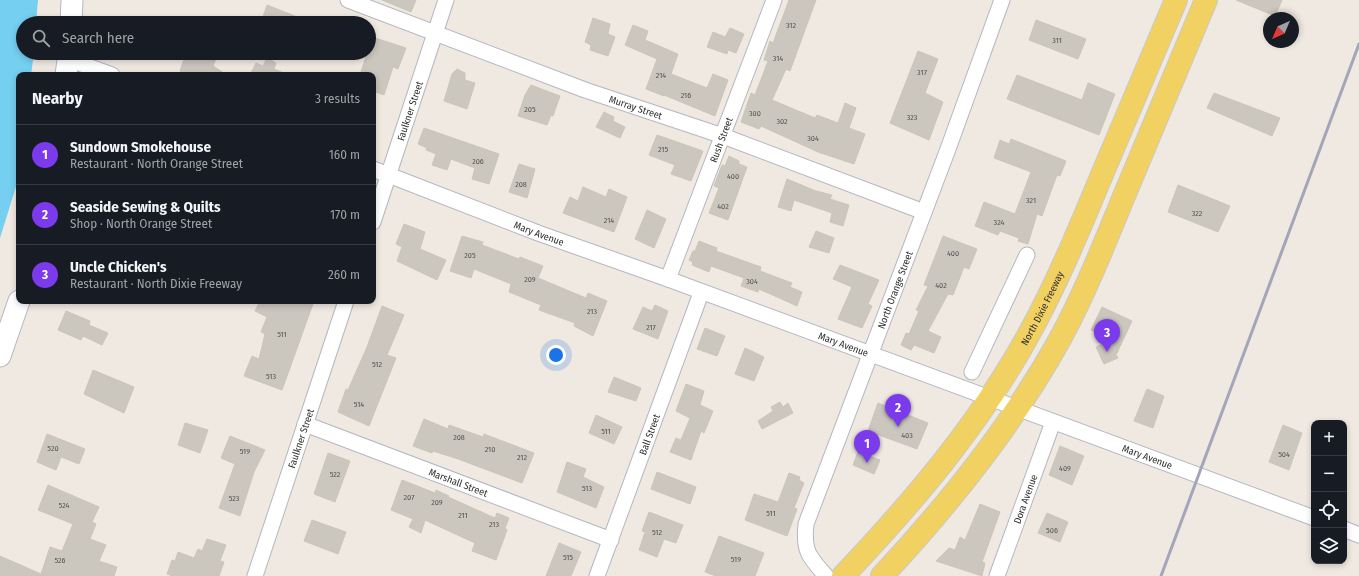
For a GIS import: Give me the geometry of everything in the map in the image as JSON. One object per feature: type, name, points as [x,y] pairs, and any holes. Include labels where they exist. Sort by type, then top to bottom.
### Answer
[{"type":"main road","name":"North Dixie Freeway","points":[[843,576],[918,495],[962,438],[990,398],[1029,334],[1066,262],[1176,0]]},
{"type":"main road","points":[[882,576],[955,494],[986,455],[1018,409],[1060,339],[1095,265],[1206,0]]},
{"type":"street","points":[[71,16],[72,0]]},
{"type":"street","name":"Murray Street","points":[[348,0],[585,90],[723,136],[924,212]]},
{"type":"street","name":"Faulkner Street","points":[[376,213],[446,0]]},
{"type":"street","name":"Rush Street","points":[[668,279],[774,0]]},
{"type":"street","name":"North Orange Street","points":[[826,576],[810,558],[805,548],[806,524],[871,354],[897,279],[924,212],[1002,0]]},
{"type":"street","points":[[68,62],[102,72]]},
{"type":"street","name":"Mary Avenue","points":[[376,170],[538,233],[668,279],[701,293],[871,354],[1311,517]]},
{"type":"street","points":[[972,372],[1027,255]]},
{"type":"street","name":"Ball Street","points":[[598,576],[701,293]]},
{"type":"street","points":[[0,356],[18,304]]},
{"type":"street","name":"Faulkner Street","points":[[255,576],[345,304]]},
{"type":"street","name":"Dora Avenue","points":[[996,576],[1053,422]]},
{"type":"street","name":"Marshall Street","points":[[305,424],[611,540]]},
{"type":"street","points":[[1347,530],[1359,535]]},
{"type":"water","points":[[0,0],[38,0],[37,16],[16,16],[16,60],[33,60],[31,72],[16,72],[16,187],[0,238]]},
{"type":"building","points":[[382,0],[416,0],[411,12]]},
{"type":"building","points":[[789,0],[816,0],[790,71],[786,69],[772,100],[815,118],[817,115],[838,123],[845,103],[856,108],[849,128],[865,134],[854,164],[818,152],[761,126],[759,129],[741,122],[751,93],[755,95],[768,61],[764,60],[770,41],[773,43]]},
{"type":"building","points":[[1236,0],[1282,0],[1277,12],[1265,12]]},
{"type":"building","points":[[267,5],[295,16],[263,16]]},
{"type":"building","points":[[593,18],[610,24],[608,34],[615,37],[608,56],[590,50],[591,45],[585,42]]},
{"type":"building","points":[[1036,20],[1086,39],[1078,59],[1029,40]]},
{"type":"building","points":[[633,25],[648,31],[645,40],[678,54],[671,74],[707,88],[713,74],[728,80],[715,116],[646,89],[657,59],[625,45]]},
{"type":"building","points":[[730,28],[744,34],[736,53],[728,50],[727,54],[707,47],[713,32],[725,37]]},
{"type":"building","points":[[376,38],[406,48],[398,69],[393,67],[384,95],[376,92],[376,72],[361,72],[365,60],[376,60]]},
{"type":"building","points":[[918,51],[938,59],[925,93],[943,102],[929,140],[890,123]]},
{"type":"building","points":[[184,60],[215,60],[213,66],[222,72],[182,72],[180,71]]},
{"type":"building","points":[[266,60],[271,60],[276,63],[274,69],[282,72],[252,72],[256,63],[263,66]]},
{"type":"building","points":[[457,69],[465,73],[465,80],[475,83],[467,109],[444,101],[452,74]]},
{"type":"building","points":[[1017,75],[1082,100],[1088,83],[1115,94],[1099,135],[1007,99]]},
{"type":"building","points":[[531,85],[560,96],[553,116],[551,115],[547,125],[518,116],[525,95]]},
{"type":"building","points":[[1214,93],[1280,118],[1272,136],[1207,108]]},
{"type":"building","points":[[604,112],[614,117],[613,121],[625,127],[620,138],[596,127]]},
{"type":"building","points":[[424,128],[499,154],[489,184],[472,179],[475,168],[451,159],[447,170],[432,165],[436,154],[426,150],[427,148],[418,144]]},
{"type":"building","points":[[657,135],[703,151],[691,181],[671,174],[675,165],[649,155]]},
{"type":"building","points":[[1011,139],[1066,161],[1060,176],[1057,175],[1042,216],[1037,214],[1028,244],[1018,241],[1019,238],[1000,231],[998,235],[975,226],[984,202],[1015,214],[1031,172],[994,158],[1000,140],[1009,144]]},
{"type":"building","points":[[729,156],[739,161],[739,164],[747,167],[728,220],[709,213],[719,188],[714,186],[722,165],[725,166]]},
{"type":"building","points":[[519,164],[535,169],[527,198],[509,192]]},
{"type":"building","points":[[787,179],[816,191],[832,195],[830,199],[849,205],[843,226],[830,222],[832,213],[794,200],[791,211],[778,207]]},
{"type":"building","points":[[1178,185],[1230,206],[1218,232],[1168,212]]},
{"type":"building","points":[[583,187],[606,197],[609,189],[627,197],[614,232],[563,213],[570,197],[578,201]]},
{"type":"building","points":[[647,210],[666,219],[654,248],[635,239]]},
{"type":"building","points":[[404,224],[425,232],[420,249],[446,260],[437,280],[397,261],[402,247],[396,244]]},
{"type":"building","points":[[816,231],[834,238],[829,253],[809,247]]},
{"type":"building","points":[[462,236],[483,242],[482,245],[519,259],[520,257],[543,266],[538,278],[586,298],[588,293],[607,301],[593,336],[574,326],[575,323],[539,310],[541,305],[509,292],[511,284],[474,269],[471,278],[450,271]]},
{"type":"building","points":[[943,236],[977,249],[969,269],[964,267],[953,295],[948,294],[928,331],[941,337],[934,353],[914,345],[911,350],[901,345],[906,333],[909,334],[919,311],[916,310],[928,286],[924,285]]},
{"type":"building","points":[[699,241],[717,248],[716,251],[761,267],[760,271],[792,283],[790,287],[802,292],[797,306],[759,289],[758,292],[741,286],[744,278],[711,266],[709,272],[692,265],[693,262],[689,260]]},
{"type":"building","points":[[840,265],[879,280],[868,304],[872,306],[862,328],[838,319],[852,287],[833,279]]},
{"type":"building","points":[[258,304],[313,304],[282,390],[244,376],[252,356],[259,359],[265,334],[261,332],[267,317],[255,311]]},
{"type":"building","points":[[655,305],[668,311],[658,339],[633,329],[643,307],[652,311]]},
{"type":"building","points":[[382,306],[404,315],[387,355],[396,358],[369,426],[338,412],[346,389],[348,390],[367,347]]},
{"type":"building","points":[[1102,307],[1132,321],[1116,355],[1118,358],[1104,364],[1096,347],[1112,340],[1091,330]]},
{"type":"building","points":[[66,311],[90,321],[89,325],[108,333],[102,345],[83,336],[81,340],[58,330]]},
{"type":"building","points":[[705,328],[725,336],[717,356],[697,349]]},
{"type":"building","points":[[745,348],[764,357],[754,381],[735,374]]},
{"type":"building","points":[[93,370],[134,387],[124,413],[84,394]]},
{"type":"building","points":[[614,377],[641,388],[636,401],[608,392]]},
{"type":"building","points":[[686,384],[704,391],[700,405],[713,411],[704,433],[701,431],[691,460],[670,452],[676,438],[681,440],[690,418],[676,411]]},
{"type":"building","points":[[1147,389],[1164,396],[1153,428],[1134,421]]},
{"type":"building","points":[[780,402],[783,407],[788,403],[793,413],[762,429],[758,421],[773,411],[771,407]]},
{"type":"building","points":[[878,403],[928,423],[917,449],[868,431]]},
{"type":"building","points":[[596,415],[622,427],[614,444],[589,433]]},
{"type":"building","points":[[424,419],[448,429],[449,425],[483,437],[484,434],[534,453],[522,483],[458,459],[433,451],[432,453],[413,446]]},
{"type":"building","points":[[185,423],[208,430],[200,453],[178,445]]},
{"type":"building","points":[[1283,425],[1302,433],[1289,470],[1269,462]]},
{"type":"building","points":[[47,434],[85,449],[79,464],[61,457],[56,470],[37,462]]},
{"type":"building","points":[[230,436],[265,450],[254,472],[240,516],[219,508],[235,464],[221,458]]},
{"type":"building","points":[[1060,446],[1084,456],[1072,485],[1049,475]]},
{"type":"building","points":[[858,452],[880,460],[874,474],[853,465]]},
{"type":"building","points":[[328,453],[350,461],[335,502],[314,494]]},
{"type":"building","points":[[567,462],[586,469],[583,477],[604,487],[596,508],[557,492]]},
{"type":"building","points":[[657,472],[696,487],[690,504],[651,489]]},
{"type":"building","points":[[789,473],[800,477],[799,480],[804,483],[794,508],[797,509],[787,536],[745,520],[754,494],[778,502]]},
{"type":"building","points":[[402,480],[435,493],[436,490],[495,518],[497,513],[509,518],[505,528],[507,530],[496,560],[472,551],[475,543],[425,520],[421,533],[409,527],[413,519],[391,510]]},
{"type":"building","points":[[48,485],[99,507],[92,522],[96,524],[90,539],[106,545],[99,561],[117,567],[114,576],[0,576],[0,556],[41,574],[50,547],[62,551],[73,524],[38,510]]},
{"type":"building","points":[[980,504],[1000,512],[982,562],[985,563],[982,576],[936,561],[949,548],[955,550],[960,537],[965,540]]},
{"type":"building","points":[[649,512],[683,525],[676,543],[664,539],[657,557],[639,550],[645,532],[642,531]]},
{"type":"building","points":[[1047,513],[1068,522],[1060,542],[1038,533]]},
{"type":"building","points":[[312,520],[346,532],[338,554],[304,541]]},
{"type":"building","points":[[719,536],[764,553],[755,576],[716,576],[705,572]]},
{"type":"building","points":[[207,539],[226,545],[220,561],[224,562],[219,576],[173,576],[167,574],[172,560],[175,561],[178,552],[194,558],[198,549],[202,551]]},
{"type":"building","points":[[559,543],[581,552],[571,576],[546,576]]},
{"type":"railway","points":[[1161,576],[1359,44]]},
{"type":"place","name":"Uncle Chicken's","points":[[1107,352]]},
{"type":"place","name":"Seaside Sewing & Quilts","points":[[898,427]]},
{"type":"place","name":"Sundown Smokehouse","points":[[867,463]]}]
